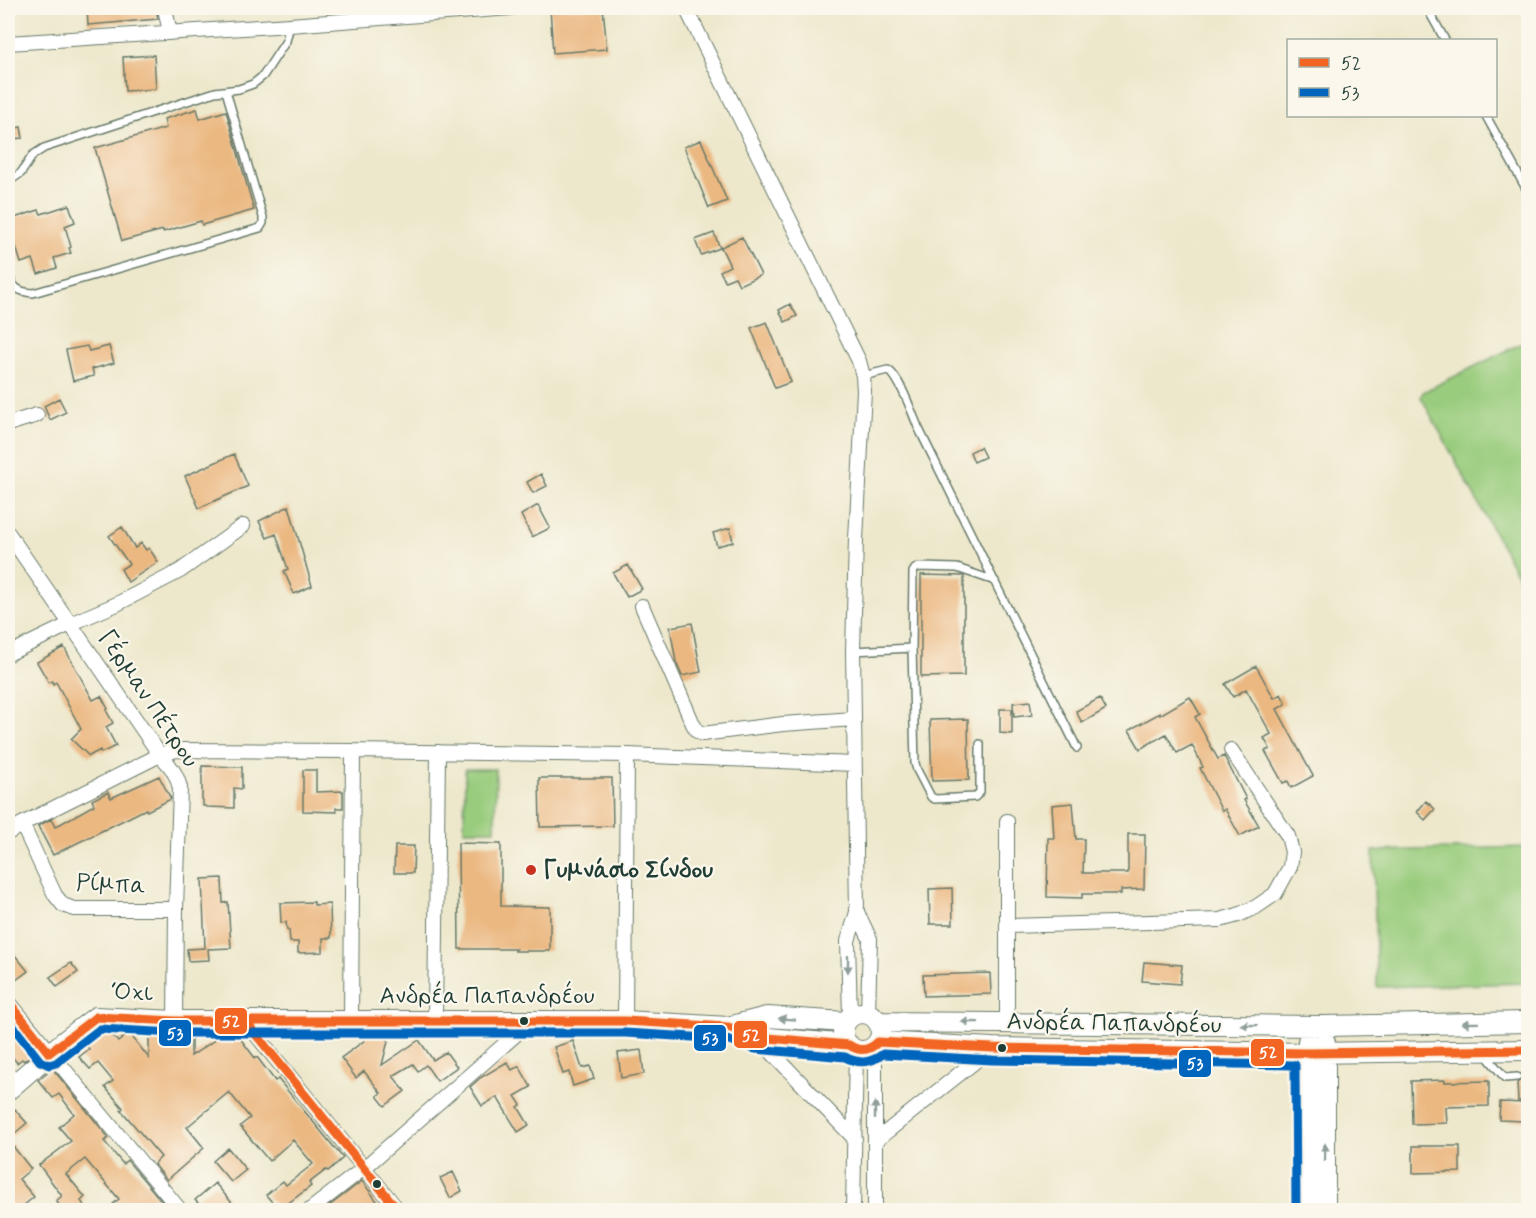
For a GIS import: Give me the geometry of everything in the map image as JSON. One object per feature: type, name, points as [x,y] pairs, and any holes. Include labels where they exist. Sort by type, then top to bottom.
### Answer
[{"type":"street","points":[[165,8],[170,33]]},
{"type":"street","points":[[8,43],[510,8]]},
{"type":"street","points":[[686,8],[860,361],[863,376],[853,651],[857,912],[848,941],[848,999],[862,1032],[875,1141],[875,1210]]},
{"type":"street","points":[[8,424],[37,415]]},
{"type":"street","points":[[8,654],[117,604],[180,571],[243,526]]},
{"type":"street","name":"Γέρμαν Πέτρου","points":[[8,533],[160,755],[178,777],[180,788],[176,909],[176,1021]]},
{"type":"street","points":[[642,606],[693,724],[702,734],[783,724],[854,719]]},
{"type":"street","points":[[8,833],[160,755],[176,750],[627,755],[854,764]]},
{"type":"street","points":[[1007,926],[1220,920],[1238,915],[1275,894],[1290,867],[1292,852],[1288,836],[1231,750]]},
{"type":"street","points":[[351,1021],[353,751]]},
{"type":"street","points":[[435,1021],[438,752]]},
{"type":"street","points":[[625,1021],[627,755]]},
{"type":"street","points":[[1007,822],[1007,1023]]},
{"type":"street","name":"Ρίμπα","points":[[22,824],[55,895],[63,905],[74,909],[176,909]]},
{"type":"street","points":[[853,1210],[855,1139],[870,939],[857,912]]},
{"type":"street","points":[[8,1001],[180,1210]]},
{"type":"street","name":"Όχι","points":[[8,1090],[49,1053],[96,1017],[176,1021],[245,1021]]},
{"type":"street","name":"Ανδρέα Παπανδρέου","points":[[728,1027],[766,1017],[862,1032],[992,1048],[1316,1053],[1528,1050]]},
{"type":"street","points":[[245,1021],[398,1210]]},
{"type":"street","name":"Ανδρέα Παπανδρέου","points":[[245,1021],[625,1021],[728,1027],[757,1037],[1007,1023],[1316,1026],[1528,1022]]},
{"type":"street","points":[[310,1210],[364,1168],[530,1022]]},
{"type":"street","points":[[1308,1210],[1316,1026]]},
{"type":"street","points":[[757,1037],[855,1139]]},
{"type":"street","points":[[875,1141],[992,1048]]},
{"type":"street","points":[[1316,1053],[1325,1210]]},
{"type":"lane","points":[[1427,8],[1444,39]]},
{"type":"lane","points":[[8,182],[21,173],[33,155],[44,148],[215,92],[239,89],[253,84],[263,76],[286,41],[290,25]]},
{"type":"lane","points":[[8,273],[11,282],[18,289],[33,293],[260,228],[263,217],[226,91]]},
{"type":"lane","points":[[1487,117],[1528,192]]},
{"type":"lane","points":[[863,376],[888,370],[893,373],[1077,748]]},
{"type":"lane","points":[[980,744],[980,792],[978,795],[935,799],[931,797],[915,763],[913,572],[919,567],[957,568],[995,581]]},
{"type":"lane","points":[[853,651],[912,648]]},
{"type":"lane","points":[[1482,1051],[1505,1078],[1517,1077]]},
{"type":"green space","points":[[1528,340],[1528,595],[1421,397],[1423,392]]},
{"type":"green space","points":[[465,769],[496,769],[495,830],[464,830]]},
{"type":"green space","points":[[1528,847],[1528,983],[1377,987],[1373,851]]},
{"type":"building","points":[[87,8],[156,8],[158,19],[88,25]]},
{"type":"building","points":[[550,8],[603,8],[607,49],[553,53]]},
{"type":"building","points":[[154,55],[156,89],[125,91],[123,57]]},
{"type":"building","points":[[197,109],[200,119],[226,111],[254,210],[202,225],[201,221],[122,241],[95,148],[166,128],[164,119]]},
{"type":"building","points":[[21,127],[23,138],[12,139],[11,129]]},
{"type":"building","points":[[701,140],[727,201],[709,208],[684,147]]},
{"type":"building","points":[[69,205],[75,222],[65,226],[71,253],[54,258],[57,268],[38,274],[33,259],[21,263],[8,220],[39,210],[41,214]]},
{"type":"building","points":[[714,233],[720,248],[701,255],[695,240]]},
{"type":"building","points":[[742,237],[761,275],[739,285],[735,277],[725,281],[720,271],[730,266],[721,247]]},
{"type":"building","points":[[790,304],[797,316],[785,322],[779,310]]},
{"type":"building","points":[[767,322],[791,382],[775,388],[751,328]]},
{"type":"building","points":[[87,346],[89,351],[109,346],[114,363],[92,369],[94,376],[73,381],[66,350]]},
{"type":"building","points":[[59,398],[66,412],[50,420],[44,406]]},
{"type":"building","points":[[980,447],[985,457],[974,462],[970,452]]},
{"type":"building","points":[[234,454],[248,486],[199,508],[185,476]]},
{"type":"building","points":[[541,474],[547,486],[533,493],[527,482]]},
{"type":"building","points":[[538,505],[550,528],[532,537],[521,515]]},
{"type":"building","points":[[289,506],[312,586],[294,594],[284,571],[288,569],[276,534],[267,538],[259,521]]},
{"type":"building","points":[[122,527],[135,548],[141,543],[146,550],[149,548],[158,562],[128,582],[121,569],[129,564],[109,536]]},
{"type":"building","points":[[730,528],[733,542],[717,546],[713,533]]},
{"type":"building","points":[[628,565],[642,589],[627,597],[613,573]]},
{"type":"building","points":[[921,575],[964,576],[964,676],[921,677]]},
{"type":"building","points":[[692,623],[701,672],[682,676],[676,662],[670,627]]},
{"type":"building","points":[[64,647],[93,700],[101,696],[113,723],[106,727],[116,746],[101,753],[100,750],[89,756],[71,739],[81,729],[56,682],[49,683],[37,662]]},
{"type":"building","points":[[1256,666],[1274,698],[1281,694],[1286,704],[1277,709],[1313,776],[1291,788],[1288,781],[1283,783],[1265,751],[1270,749],[1264,738],[1271,734],[1246,689],[1233,697],[1225,684]]},
{"type":"building","points":[[1190,697],[1200,714],[1195,717],[1218,759],[1224,756],[1259,826],[1240,836],[1225,809],[1222,811],[1200,768],[1203,767],[1192,745],[1177,753],[1166,734],[1140,749],[1129,730]]},
{"type":"building","points":[[1100,698],[1106,709],[1082,723],[1076,711]]},
{"type":"building","points":[[1030,701],[1032,715],[1014,717],[1013,703]]},
{"type":"building","points":[[1000,709],[1012,709],[1012,734],[1000,733]]},
{"type":"building","points":[[968,719],[969,780],[932,781],[930,720]]},
{"type":"building","points":[[202,766],[242,767],[242,789],[234,788],[234,808],[203,806]]},
{"type":"building","points":[[303,770],[316,770],[316,792],[343,791],[343,808],[336,808],[337,812],[303,811]]},
{"type":"building","points":[[159,776],[171,799],[53,855],[38,826],[51,819],[55,827],[94,805],[92,800],[108,792],[111,798]]},
{"type":"building","points":[[539,778],[612,778],[613,826],[540,827]]},
{"type":"building","points":[[1426,801],[1435,809],[1425,820],[1417,812]]},
{"type":"building","points":[[1073,803],[1076,839],[1084,839],[1083,873],[1128,873],[1128,834],[1145,834],[1144,889],[1121,890],[1121,894],[1082,894],[1082,898],[1047,897],[1048,838],[1054,838],[1052,805]]},
{"type":"building","points":[[458,843],[501,844],[501,906],[550,907],[550,951],[459,949]]},
{"type":"building","points":[[395,846],[414,846],[413,873],[394,873]]},
{"type":"building","points":[[222,878],[223,903],[228,902],[231,948],[208,949],[209,960],[188,961],[187,949],[205,948],[202,879]]},
{"type":"building","points":[[952,888],[953,924],[930,924],[929,889]]},
{"type":"building","points":[[314,902],[314,905],[330,904],[331,938],[323,938],[323,952],[298,953],[298,942],[290,942],[286,922],[281,923],[280,903]]},
{"type":"building","points":[[14,954],[28,971],[16,980],[8,969],[8,959]]},
{"type":"building","points":[[1144,962],[1182,965],[1180,984],[1142,981]]},
{"type":"building","points":[[71,963],[78,972],[57,987],[50,977]]},
{"type":"building","points":[[990,973],[991,994],[924,996],[923,975]]},
{"type":"building","points":[[15,1023],[36,1050],[24,1061],[22,1059],[17,1063],[8,1051],[8,1029]]},
{"type":"building","points":[[100,1029],[108,1030],[118,1042],[129,1033],[149,1058],[149,1032],[191,1033],[191,1056],[225,1033],[236,1033],[275,1081],[278,1079],[343,1158],[309,1183],[311,1186],[279,1210],[266,1195],[283,1181],[286,1185],[313,1164],[293,1140],[269,1161],[240,1126],[250,1118],[229,1092],[187,1127],[204,1148],[167,1180],[154,1164],[161,1157],[121,1110],[123,1108],[105,1087],[113,1081],[98,1063],[90,1069],[79,1057],[89,1049],[83,1042]]},
{"type":"building","points":[[366,1033],[390,1033],[382,1065],[419,1040],[433,1060],[446,1052],[457,1067],[437,1081],[426,1065],[418,1071],[413,1064],[393,1076],[405,1091],[385,1106],[377,1096],[381,1093],[364,1071],[356,1078],[341,1058],[365,1040]]},
{"type":"building","points":[[573,1041],[582,1068],[590,1066],[594,1079],[573,1086],[569,1072],[563,1074],[554,1047]]},
{"type":"building","points":[[641,1050],[644,1074],[621,1078],[618,1053]]},
{"type":"building","points":[[507,1062],[512,1070],[519,1066],[531,1087],[515,1096],[521,1105],[518,1107],[529,1125],[518,1132],[497,1097],[482,1106],[470,1087],[480,1078]]},
{"type":"building","points":[[52,1068],[109,1138],[104,1141],[123,1164],[127,1160],[169,1210],[118,1210],[113,1204],[119,1199],[85,1159],[66,1174],[85,1197],[81,1201],[88,1210],[64,1210],[56,1201],[62,1196],[39,1165],[71,1141],[59,1127],[74,1114],[59,1094],[53,1098],[38,1080]]},
{"type":"building","points":[[1521,1074],[1528,1074],[1528,1100],[1518,1101],[1517,1083],[1522,1079]]},
{"type":"building","points":[[1445,1080],[1445,1082],[1489,1081],[1489,1106],[1446,1107],[1447,1123],[1412,1124],[1411,1081]]},
{"type":"building","points":[[8,1102],[27,1123],[8,1139]]},
{"type":"building","points":[[1500,1102],[1526,1103],[1525,1121],[1499,1120]]},
{"type":"building","points":[[8,1140],[31,1169],[19,1179],[34,1197],[18,1210],[8,1210]]},
{"type":"building","points":[[1413,1146],[1460,1146],[1460,1172],[1413,1173]]},
{"type":"building","points":[[228,1148],[246,1170],[231,1182],[213,1161]]},
{"type":"building","points":[[453,1172],[462,1191],[450,1198],[440,1178]]},
{"type":"building","points":[[362,1181],[377,1201],[374,1203],[381,1210],[324,1210]]},
{"type":"building","points":[[215,1183],[238,1210],[189,1210],[198,1203],[195,1200]]},
{"type":"transit line","name":"52","points":[[8,1001],[49,1053],[96,1017],[175,1021],[625,1021],[728,1027],[757,1037],[849,1045],[861,1050],[868,1049],[878,1042],[992,1048],[1307,1053],[1528,1050]]},
{"type":"transit line","name":"53","points":[[8,1020],[40,1061],[49,1065],[56,1063],[100,1029],[175,1033],[625,1033],[726,1039],[755,1049],[845,1057],[859,1062],[873,1060],[883,1054],[992,1060],[1295,1065],[1296,1210]]},
{"type":"transit line","name":"52","points":[[245,1021],[398,1210]]},
{"type":"place","name":"Γυμνάσιο Σίνδου","points":[[531,870]]}]
